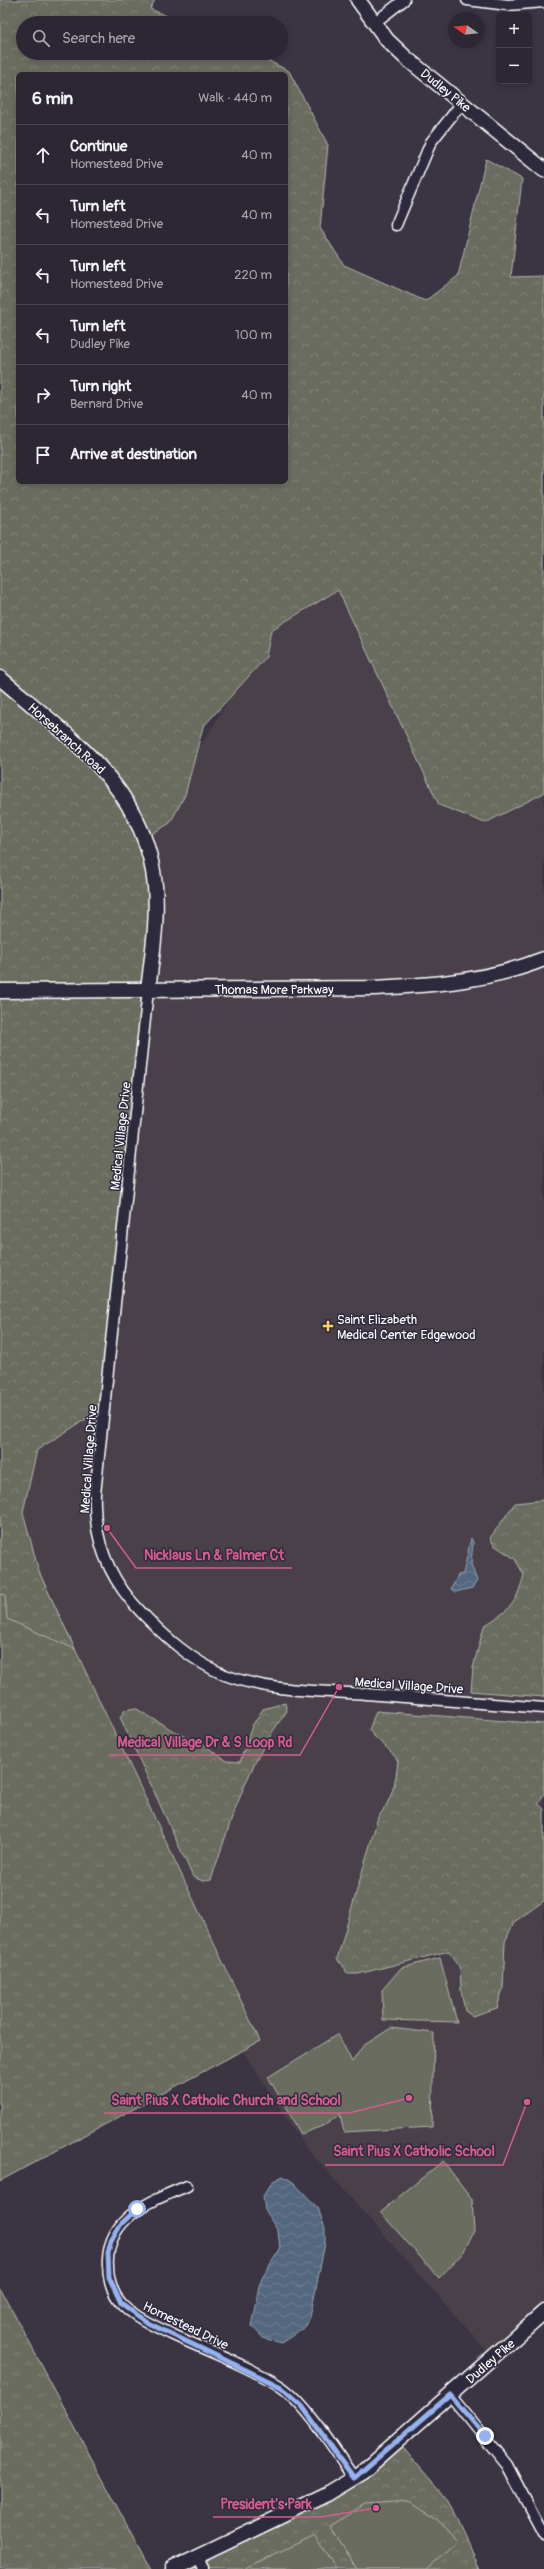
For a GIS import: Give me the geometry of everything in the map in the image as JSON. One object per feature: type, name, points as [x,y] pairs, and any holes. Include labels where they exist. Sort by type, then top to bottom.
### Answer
[{"type":"street","name":"Dudley Pike","points":[[358,0],[374,23],[402,54],[544,170]]},
{"type":"street","points":[[374,23],[404,0]]},
{"type":"street","points":[[467,0],[508,6],[544,2]]},
{"type":"street","points":[[396,225],[430,142],[462,104]]},
{"type":"street","name":"Horsebranch Road","points":[[0,678],[95,760],[123,795],[135,816],[145,838],[155,886],[156,916],[148,990]]},
{"type":"street","name":"Thomas More Parkway","points":[[0,991],[374,988],[439,984],[488,977],[544,960]]},
{"type":"street","name":"Medical Village Drive","points":[[148,990],[95,1494],[97,1536],[104,1558],[113,1574],[136,1607],[174,1644],[207,1666],[242,1680],[294,1690],[544,1708]]},
{"type":"street","name":"Homestead Drive","points":[[186,2186],[148,2203],[129,2215],[111,2241],[108,2253],[109,2277],[121,2303],[148,2323],[281,2387],[302,2406],[354,2478]]},
{"type":"street","name":"Dudley Pike","points":[[170,2569],[199,2563],[328,2494],[354,2478],[544,2312]]},
{"type":"street","points":[[450,2395],[507,2465],[544,2535]]},
{"type":"shaded area","name":"Saint Elizabeth Medical Center Edgewood","points":[[339,590],[439,805],[485,823],[544,793],[544,2312],[493,2358],[304,2145],[242,2050],[260,2041],[9,1509],[145,838],[271,630]]},
{"type":"green space","points":[[0,0],[155,0],[150,9],[167,16],[16,16],[16,60],[267,60],[289,71],[328,145],[320,228],[344,265],[425,301],[458,276],[486,159],[522,179],[511,277],[544,276],[544,793],[485,823],[439,805],[338,590],[271,630],[266,657],[203,727],[185,795],[170,823],[145,838],[155,886],[105,1407],[37,1450],[23,1512],[39,1572],[75,1649],[7,1619],[5,1595],[0,1594]]},
{"type":"green space","points":[[0,1490],[260,2041],[0,2181]]},
{"type":"green space","points":[[544,1500],[544,1697],[471,1691],[473,1668],[484,1626],[506,1611],[514,1601],[518,1594],[524,1575],[515,1559],[494,1545],[490,1538],[515,1503]]},
{"type":"green space","points":[[285,1703],[287,1711],[261,1751],[242,1792],[211,1880],[203,1881],[193,1877],[120,1717],[125,1710],[135,1708],[177,1733],[203,1744],[226,1761],[240,1762],[252,1726],[263,1709]]},
{"type":"green space","points":[[376,1711],[544,1724],[544,1795],[538,1804],[544,1809],[544,1901],[514,1922],[505,1942],[503,1988],[497,2008],[472,2016],[465,2011],[461,1990],[460,1966],[449,1951],[358,1974],[348,1974],[337,1959],[378,1817],[390,1798],[396,1776],[398,1761],[369,1730]]},
{"type":"green space","points":[[440,1958],[457,2022],[383,2020],[382,1990],[401,1968]]},
{"type":"green space","points":[[391,2028],[434,2033],[432,2127],[344,2132],[340,2114],[325,2125],[301,2134],[268,2077],[338,2034],[352,2062],[363,2046]]},
{"type":"green space","points":[[443,2161],[472,2199],[474,2231],[463,2253],[439,2278],[380,2212]]},
{"type":"green space","points":[[0,2288],[151,2569],[0,2569]]},
{"type":"green space","points":[[398,2442],[449,2501],[480,2569],[171,2569],[287,2515]]},
{"type":"green space","points":[[408,2502],[436,2518],[456,2542],[426,2569],[359,2569],[330,2526],[365,2505]]},
{"type":"green space","points":[[315,2535],[338,2569],[243,2569]]},
{"type":"water","points":[[471,1538],[473,1542],[471,1564],[477,1581],[472,1588],[455,1592],[451,1589],[458,1575],[463,1574]]},
{"type":"water","points":[[283,2176],[293,2182],[318,2208],[325,2228],[325,2243],[311,2313],[304,2328],[281,2343],[263,2338],[252,2326],[262,2277],[280,2249],[278,2231],[265,2211],[263,2196],[273,2181]]},
{"type":"place","name":"Saint Elizabeth Medical Center Edgewood","points":[[328,1326]]},
{"type":"place","name":"Nicklaus Ln & Palmer Ct","points":[[107,1528]]},
{"type":"place","name":"Medical Village Dr & S Loop Rd","points":[[339,1687]]},
{"type":"place","name":"Saint Pius X Catholic Church and School","points":[[409,2098]]},
{"type":"place","name":"Saint Pius X Catholic School","points":[[527,2102]]},
{"type":"place","name":"President’s Park","points":[[376,2508]]},
{"type":"route","points":[[137,2209],[121,2224],[111,2241],[108,2253],[109,2277],[112,2287],[121,2303],[133,2314],[148,2323],[268,2379],[291,2394],[302,2406],[354,2478],[382,2456],[450,2395],[485,2436]]}]
